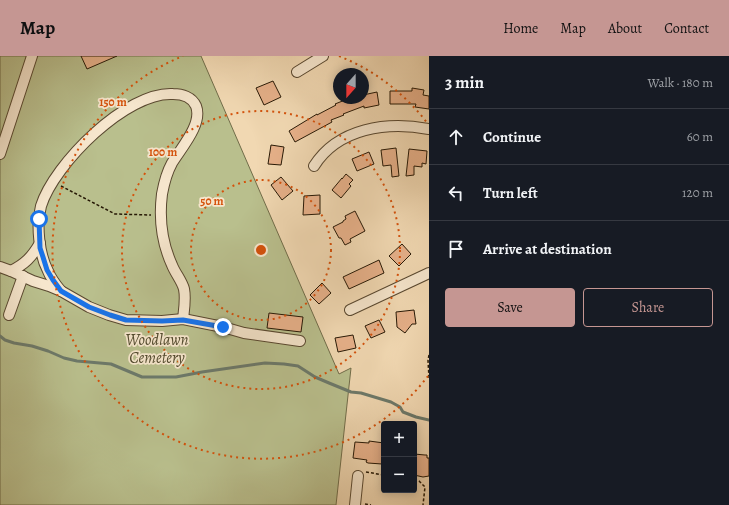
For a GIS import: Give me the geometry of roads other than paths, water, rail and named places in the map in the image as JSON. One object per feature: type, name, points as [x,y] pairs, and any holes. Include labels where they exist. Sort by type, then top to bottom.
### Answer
[{"type":"street","points":[[0,154],[32,56]]},
{"type":"street","points":[[297,72],[323,56]]},
{"type":"street","points":[[61,291],[47,270],[40,248],[39,219],[41,207],[53,182],[68,161],[93,134],[119,114],[146,99],[170,94],[178,94],[186,96],[196,106],[197,119],[192,132],[166,176],[161,203],[161,215],[163,236],[167,252],[172,266],[184,289],[185,298],[183,320]]},
{"type":"street","points":[[314,166],[320,157],[330,147],[354,133],[387,126],[406,126],[429,129]]},
{"type":"street","points":[[11,271],[32,256],[40,244]]},
{"type":"street","points":[[0,267],[61,291],[89,307],[126,320],[183,320],[223,327],[244,333],[300,341]]},
{"type":"street","points":[[350,310],[429,273]]},
{"type":"street","points":[[9,315],[23,276]]},
{"type":"street","points":[[355,505],[358,476]]},
{"type":"waterway","points":[[0,336],[5,340],[32,346],[64,358],[77,361],[111,364],[142,377],[176,377],[265,363],[298,366],[315,377],[329,383],[351,392],[361,393],[391,402],[400,407],[403,412],[429,420]]},
{"type":"park label","name":"Woodlawn Cemetery","points":[[157,348]]}]
